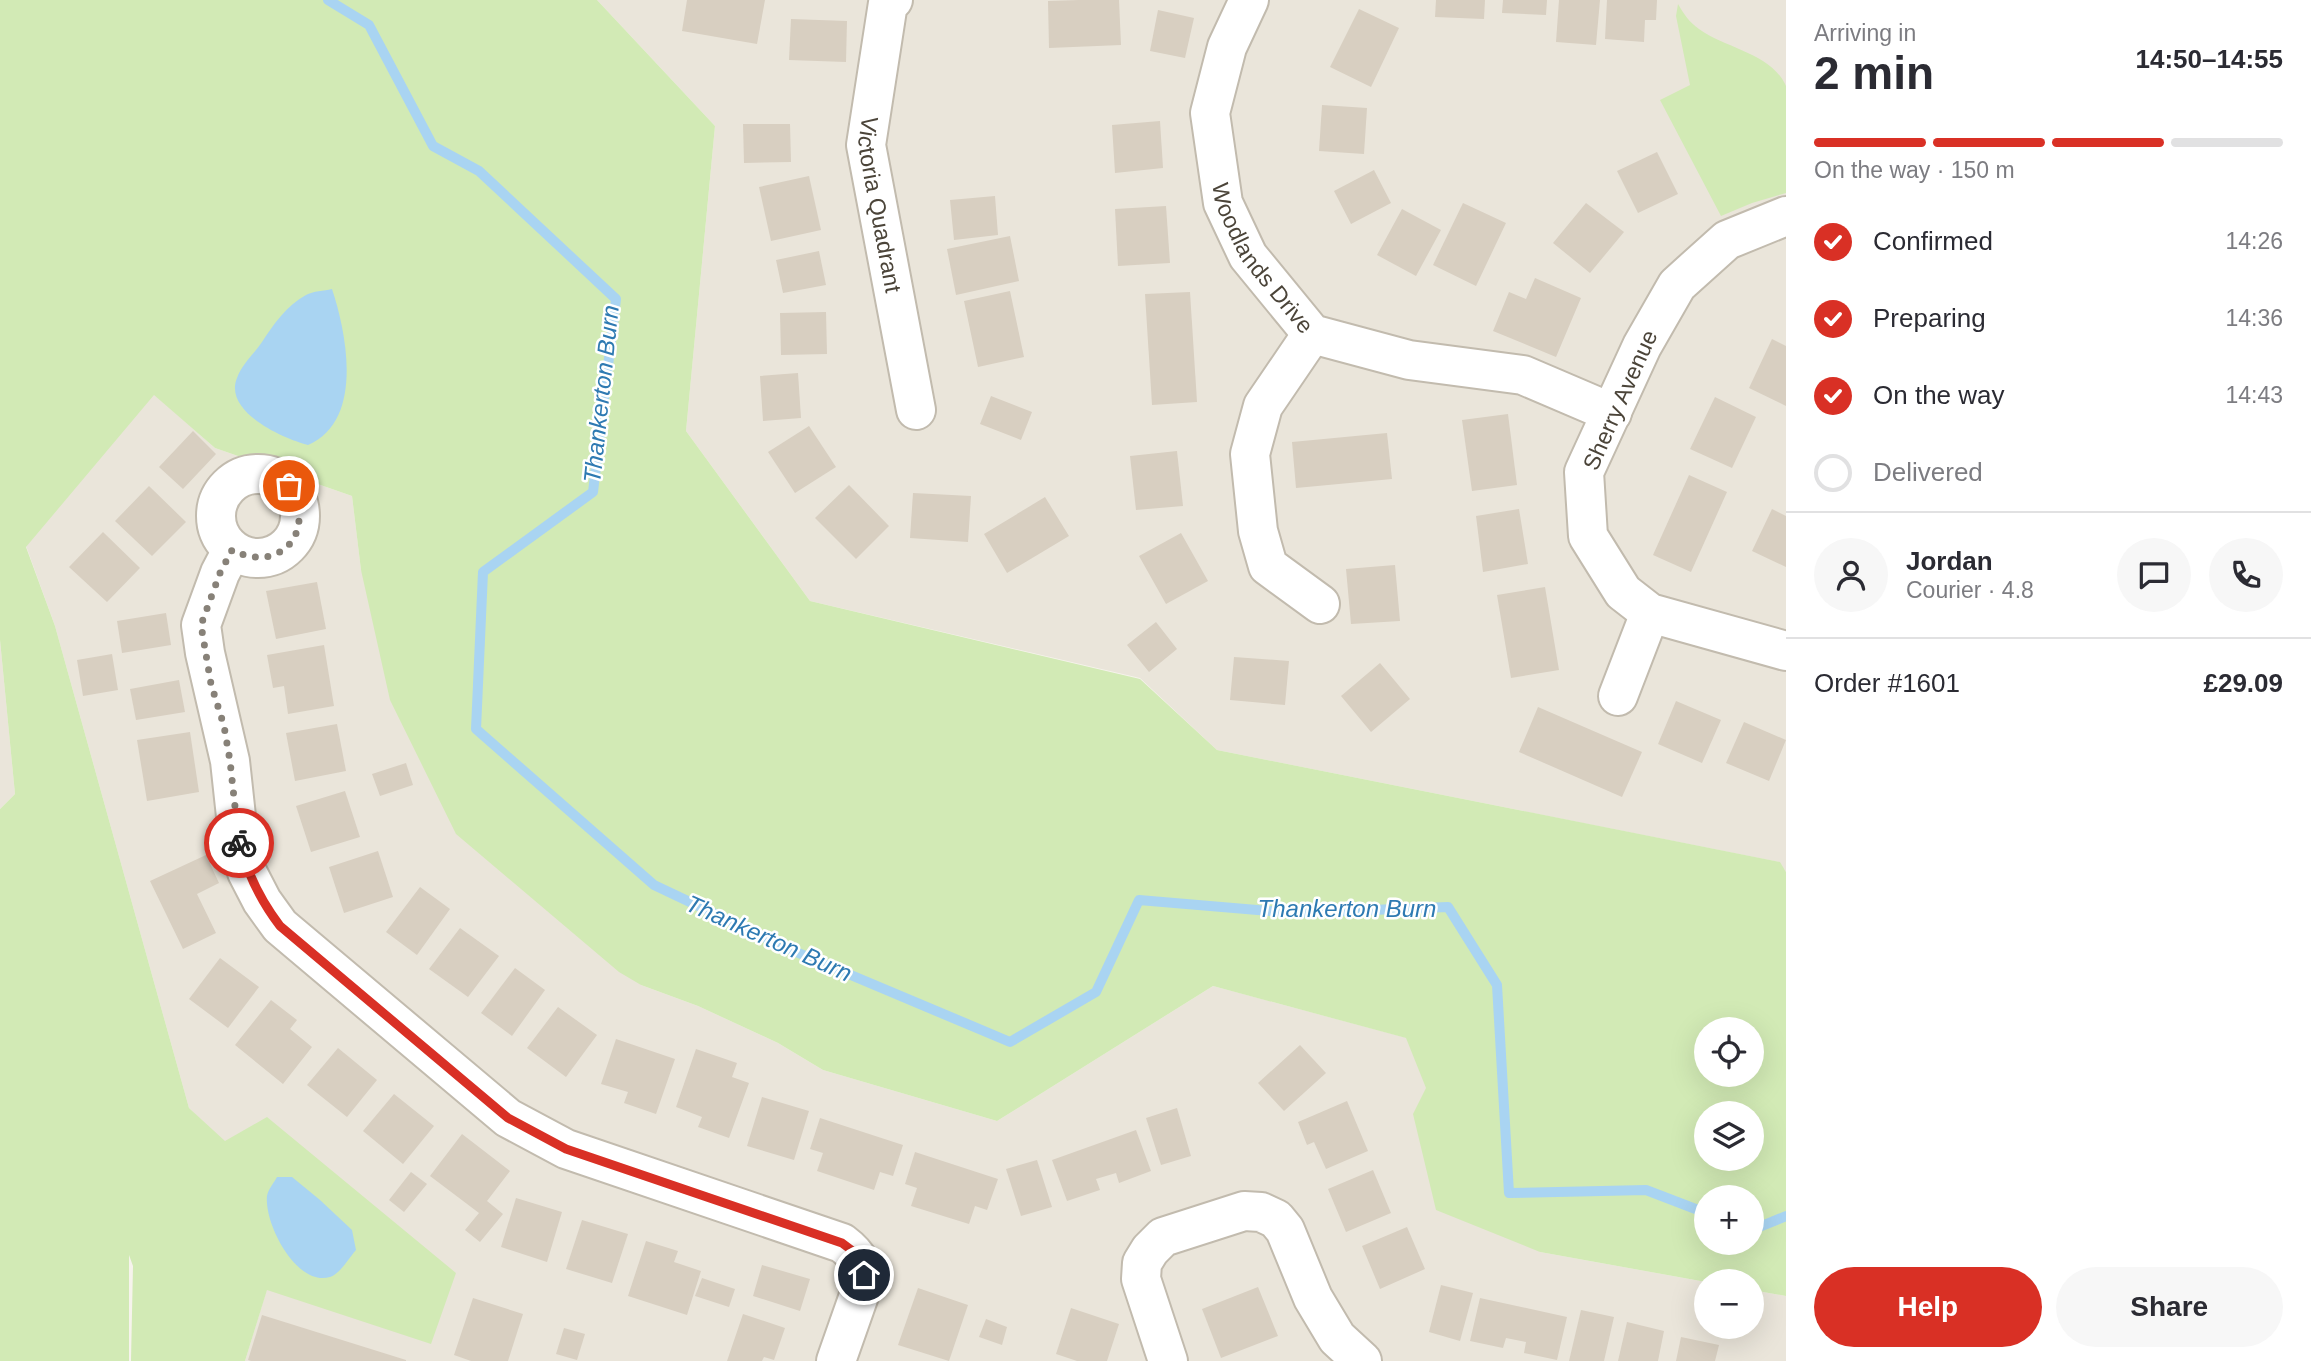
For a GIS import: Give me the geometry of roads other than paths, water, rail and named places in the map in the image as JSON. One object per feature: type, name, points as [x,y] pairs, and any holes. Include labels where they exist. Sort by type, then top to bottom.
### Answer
[{"type":"street","name":"Woodlands Drive","points":[[1249,0],[1227,47],[1210,113],[1223,203],[1248,256],[1312,334],[1409,359],[1523,375],[1612,413]]},
{"type":"street","name":"Victoria Quadrant","points":[[888,1],[866,145],[916,410]]},
{"type":"street","name":"Sherry Avenue","points":[[1786,216],[1727,240],[1677,285],[1642,346],[1584,472],[1588,536],[1623,592],[1650,613],[1786,651]]},
{"type":"street","points":[[1312,334],[1263,406],[1251,454],[1258,531],[1268,566],[1320,604]]},
{"type":"street","points":[[232,550],[220,573],[201,625],[211,684],[224,726],[239,844],[247,872],[268,910],[280,926],[508,1118],[566,1149],[842,1243],[858,1255],[864,1275],[862,1287],[836,1361]]},
{"type":"street","points":[[1618,696],[1650,613]]},
{"type":"street","points":[[1168,1361],[1141,1279],[1142,1264],[1163,1237],[1244,1211],[1261,1212],[1276,1219],[1285,1230],[1312,1298],[1337,1338],[1362,1361]]},
{"type":"water","points":[[332,289],[346,352],[344,397],[337,417],[326,433],[308,445],[285,437],[258,422],[239,402],[235,390],[242,368],[287,310],[309,294]]},
{"type":"water","points":[[277,1177],[292,1177],[352,1230],[356,1250],[334,1275],[317,1277],[305,1272],[285,1250],[267,1208],[267,1196]]},
{"type":"waterway","name":"Thankerton Burn","points":[[328,0],[369,25],[433,146],[479,171],[616,299],[593,492],[483,572],[476,729],[654,885],[789,949],[1010,1042],[1096,992],[1139,900],[1294,913],[1448,907],[1497,985],[1509,1193],[1646,1190],[1694,1208]]},
{"type":"waterway","name":"Thankerton Burn","points":[[1764,1225],[1786,1216]]}]
